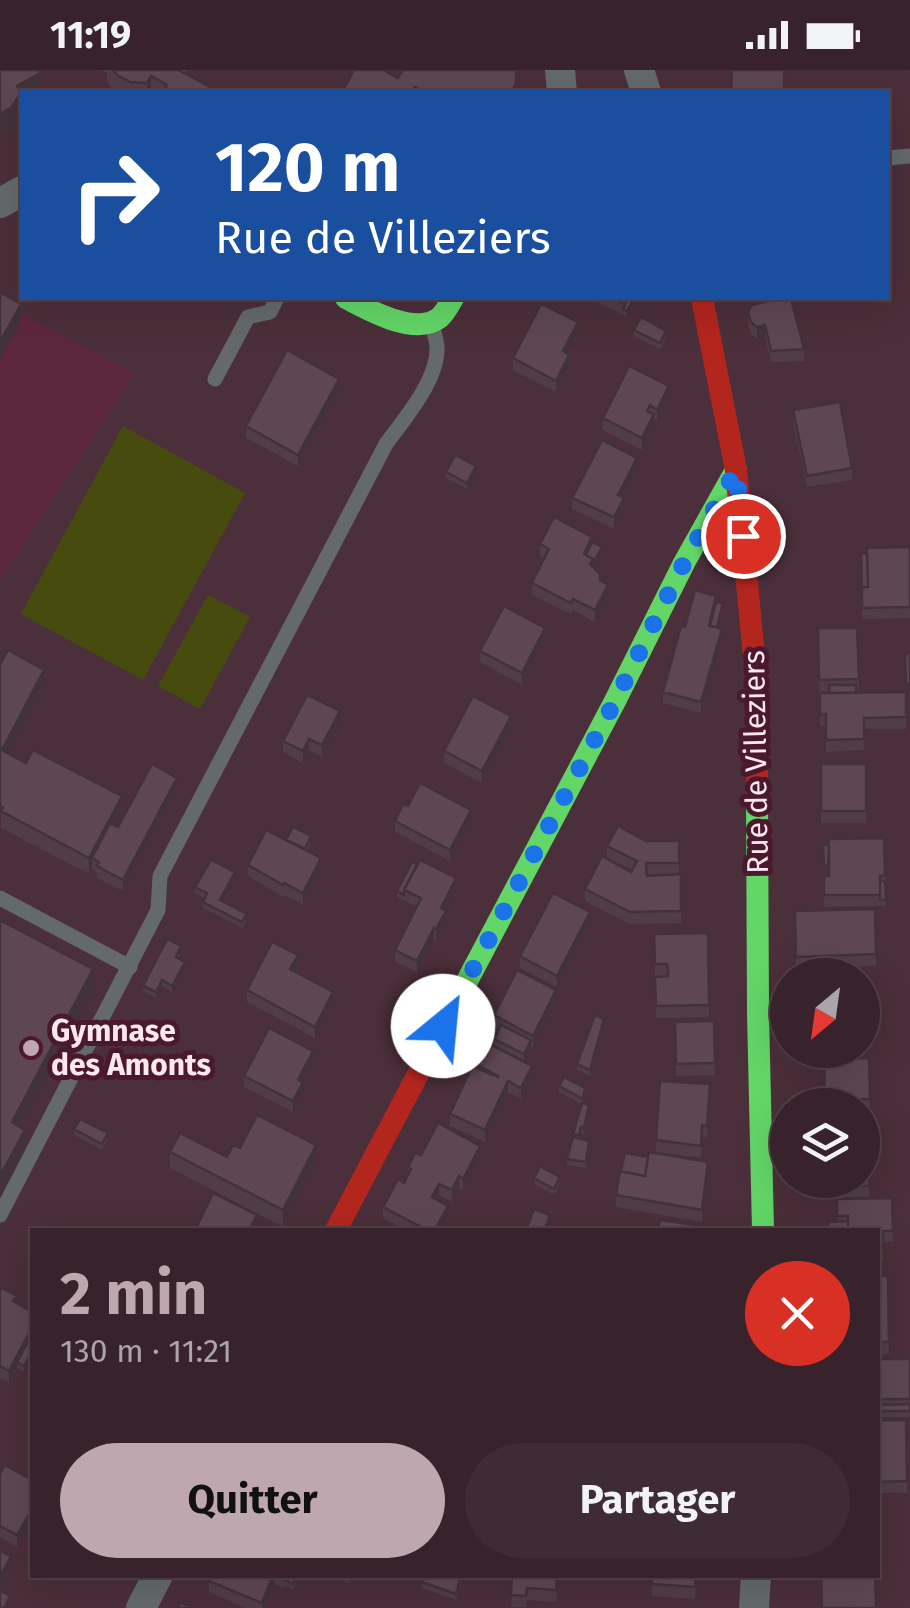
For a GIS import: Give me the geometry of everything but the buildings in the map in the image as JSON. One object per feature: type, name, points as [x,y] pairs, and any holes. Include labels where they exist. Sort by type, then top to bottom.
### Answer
[{"type":"street","points":[[351,300],[406,324],[432,322],[452,300]]},
{"type":"street","name":"Rue de Villeziers","points":[[702,300],[736,470],[757,687],[763,1228]]},
{"type":"street","points":[[337,1228],[736,470]]},
{"type":"street","points":[[141,1608],[156,1578]]},
{"type":"street","points":[[754,1608],[756,1578]]},
{"type":"lane","points":[[215,379],[248,316],[270,312],[277,300]]},
{"type":"lane","points":[[0,1215],[158,910],[160,876],[386,444],[432,374],[438,349],[432,322]]},
{"type":"lane","points":[[0,898],[130,967]]},
{"type":"shaded area","points":[[0,301],[134,374],[0,581]]},
{"type":"green space","points":[[123,426],[245,493],[143,680],[21,614]]},
{"type":"green space","points":[[208,595],[250,617],[200,709],[158,686]]},
{"type":"traffic: fast","points":[[350,300],[392,319],[417,324],[439,318],[452,300]]},
{"type":"traffic: fast","points":[[447,1019],[736,470]]},
{"type":"traffic: fast","points":[[757,796],[763,1228]]},
{"type":"traffic: jam","points":[[702,300],[736,470],[757,687],[757,796]]},
{"type":"traffic: jam","points":[[337,1228],[447,1019]]},
{"type":"place","name":"Gymnase des Amonts","points":[[31,1048]]},
{"type":"route","points":[[443,1026],[736,470],[743,536]]}]
